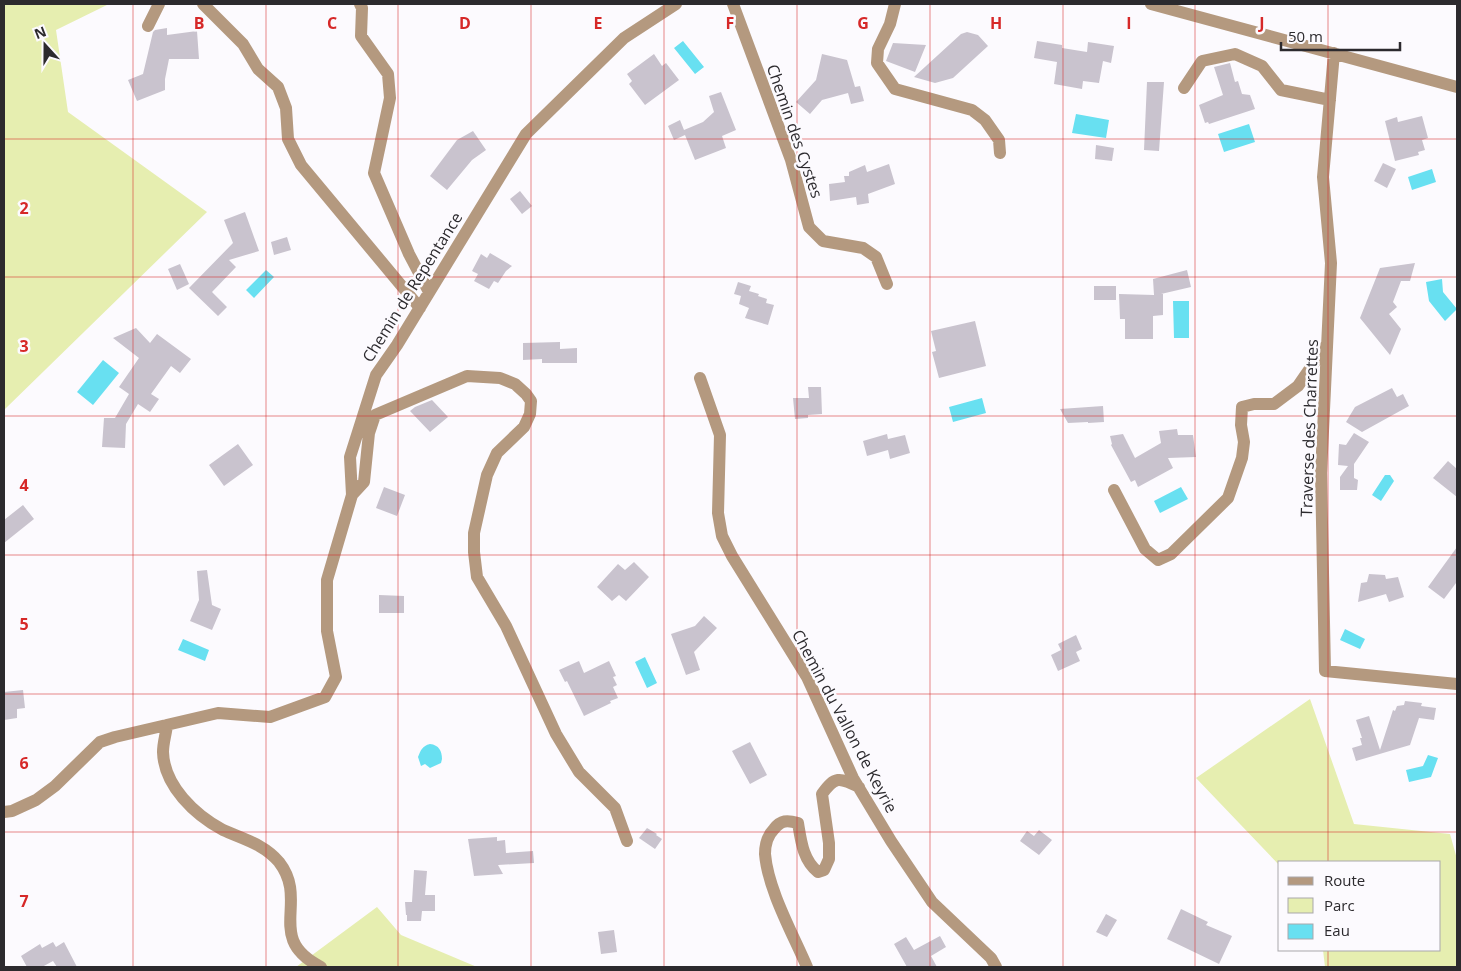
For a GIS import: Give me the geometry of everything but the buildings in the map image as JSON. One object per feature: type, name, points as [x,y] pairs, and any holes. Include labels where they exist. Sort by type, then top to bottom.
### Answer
[{"type":"street","points":[[148,26],[159,4]]},
{"type":"street","points":[[203,4],[243,44],[258,69],[278,87],[286,108],[288,139],[300,165],[420,308]]},
{"type":"street","points":[[360,4],[362,8],[362,36],[388,74],[390,98],[374,173],[409,254],[430,292]]},
{"type":"street","name":"Chemin de Repentance","points":[[4,812],[12,811],[36,800],[55,786],[100,742],[218,713],[270,717],[325,697],[336,677],[327,630],[327,580],[352,495],[350,457],[376,375],[430,292],[526,134],[624,38],[676,4]]},
{"type":"street","name":"Chemin des Cystes","points":[[733,4],[791,160],[809,227],[823,240],[863,248],[876,257],[887,284]]},
{"type":"street","points":[[895,4],[890,24],[878,49],[877,63],[895,89],[972,110],[985,120],[999,140],[1000,153]]},
{"type":"street","points":[[1151,4],[1186,9],[1457,87]]},
{"type":"street","name":"Traverse des Charrettes","points":[[1334,53],[1323,176],[1331,263],[1321,473],[1325,671],[1457,684]]},
{"type":"street","points":[[1184,88],[1202,61],[1235,54],[1262,66],[1281,90],[1330,100]]},
{"type":"street","points":[[1114,490],[1145,549],[1158,560],[1172,554],[1228,498],[1242,458],[1244,442],[1241,425],[1242,407],[1254,404],[1274,404],[1298,386],[1327,343]]},
{"type":"street","points":[[352,495],[364,482],[364,465],[369,433],[375,415],[467,376],[500,378],[515,384],[526,394],[531,401],[530,414],[524,427],[497,453],[485,483],[474,533],[477,577],[506,626],[556,734],[579,772],[615,808],[627,841]]},
{"type":"street","name":"Chemin du Vallon de Keyrie","points":[[700,378],[720,435],[718,513],[722,536],[732,556],[807,678],[858,787],[891,841],[932,902],[991,958],[996,967]]},
{"type":"street","points":[[167,725],[163,752],[168,775],[176,791],[193,808],[222,829],[258,844],[277,860],[287,874],[291,891],[290,934],[298,951],[312,963],[321,967]]},
{"type":"street","points":[[807,967],[769,878],[765,852],[769,834],[779,823],[788,820],[798,823],[802,849],[810,866],[818,872],[824,870],[829,859],[830,843],[822,794],[830,783],[838,780],[845,780],[858,787]]},
{"type":"green space","points":[[4,4],[109,4],[56,30],[68,112],[207,212],[4,410]]},
{"type":"green space","points":[[1310,699],[1354,824],[1450,834],[1457,859],[1457,967],[1325,967],[1323,951],[1441,951],[1441,861],[1278,861],[1278,864],[1196,778]]},
{"type":"green space","points":[[377,907],[401,935],[477,967],[296,967]]},
{"type":"water","points":[[683,41],[704,67],[695,74],[674,48]]},
{"type":"water","points":[[1076,114],[1109,120],[1106,138],[1072,133]]},
{"type":"water","points":[[1249,124],[1255,142],[1224,152],[1218,134]]},
{"type":"water","points":[[1432,169],[1436,182],[1412,190],[1408,177]]},
{"type":"water","points":[[266,270],[274,277],[254,298],[246,290]]},
{"type":"water","points":[[1442,279],[1443,292],[1457,309],[1445,321],[1429,301],[1426,282]]},
{"type":"water","points":[[1173,301],[1189,301],[1189,338],[1174,338]]},
{"type":"water","points":[[103,360],[119,373],[93,405],[77,392]]},
{"type":"water","points":[[982,398],[986,413],[953,422],[949,407]]},
{"type":"water","points":[[1385,475],[1390,475],[1394,481],[1381,501],[1372,495]]},
{"type":"water","points":[[1181,487],[1188,499],[1160,513],[1154,501]]},
{"type":"water","points":[[1345,629],[1365,639],[1360,649],[1340,640]]},
{"type":"water","points":[[183,639],[209,650],[205,661],[178,650]]},
{"type":"water","points":[[645,657],[657,683],[647,688],[635,662]]},
{"type":"water","points":[[430,744],[439,749],[442,759],[441,763],[430,768],[425,764],[421,766],[418,757],[423,747]]},
{"type":"water","points":[[1428,755],[1438,758],[1431,777],[1409,782],[1406,770],[1423,766]]}]
